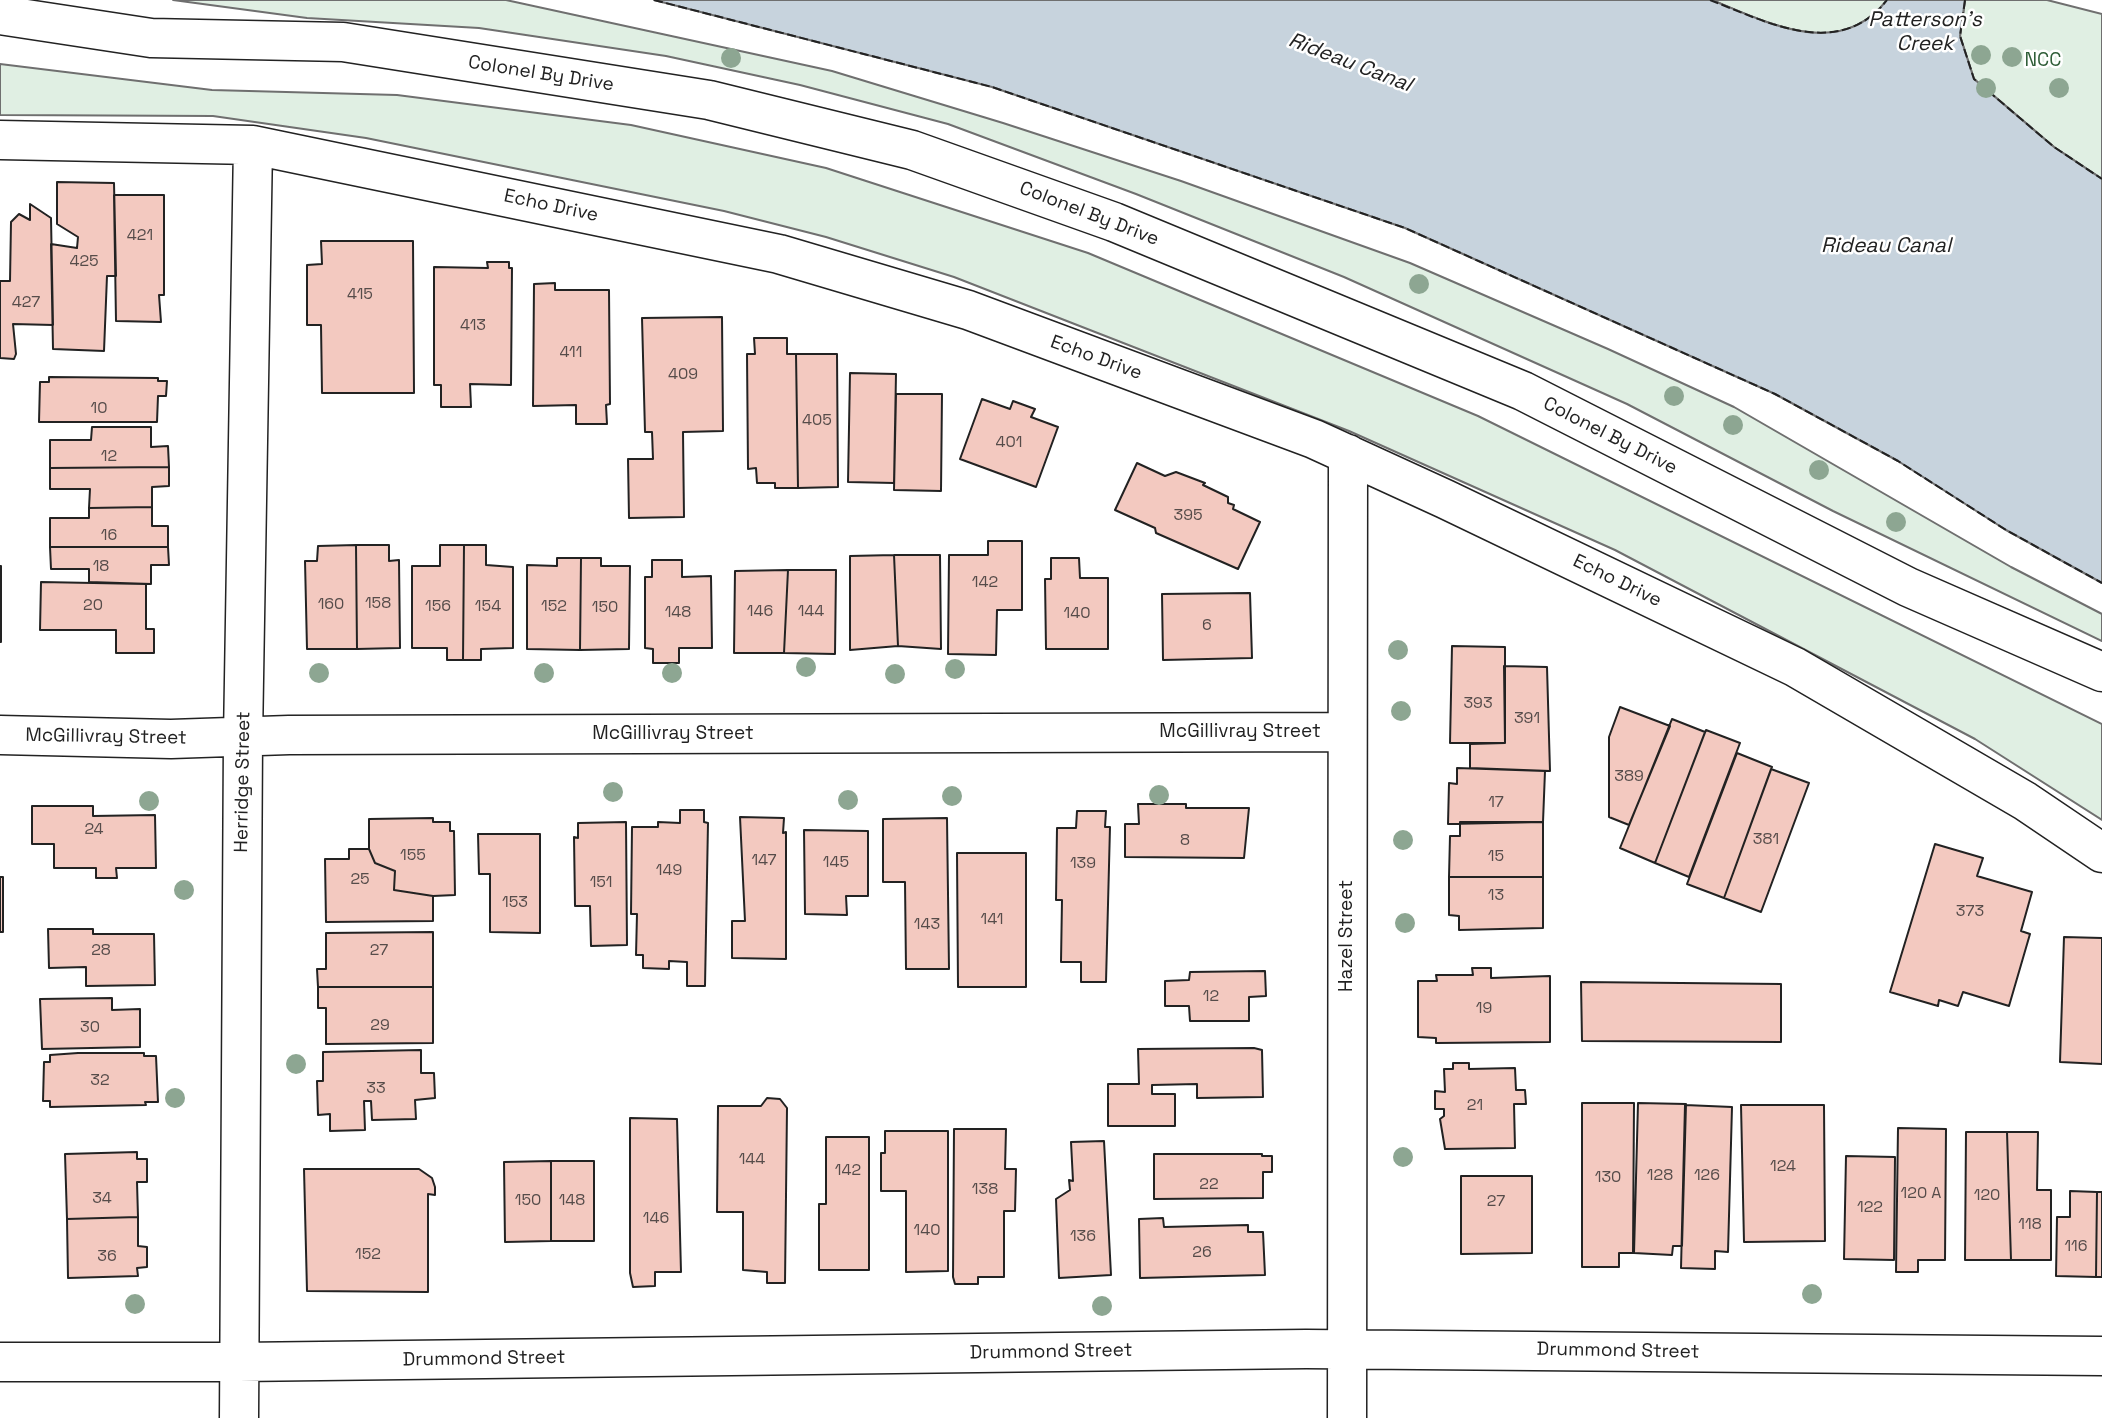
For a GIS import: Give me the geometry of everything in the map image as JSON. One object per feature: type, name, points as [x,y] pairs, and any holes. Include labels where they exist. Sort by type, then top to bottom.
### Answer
[{"type":"street","name":"Colonel By Drive","points":[[0,15],[151,38],[342,42],[709,100],[912,150],[1114,222],[1523,391],[1908,587],[2102,672]]},
{"type":"street","name":"Echo Drive","points":[[0,140],[253,145],[779,254],[968,310],[1348,454],[1795,667],[2025,801],[2102,853]]},
{"type":"street","name":"Herridge Street","points":[[239,1418],[243,738],[253,145]]},
{"type":"street","name":"Hazel Street","points":[[1347,1418],[1348,454]]},
{"type":"street","name":"McGillivray Street","points":[[0,735],[243,738],[1347,732]]},
{"type":"street","name":"Drummond Street","points":[[0,1362],[239,1362],[1347,1350],[2102,1356]]},
{"type":"green space","points":[[173,0],[506,0],[832,71],[1181,181],[1410,263],[1734,407],[2011,567],[2102,614],[2102,641],[1833,511],[1627,404],[1344,277],[1136,194],[948,124],[800,85],[666,56],[479,28],[307,18]]},
{"type":"green space","points":[[1712,0],[1887,0],[1868,18],[1848,29],[1826,33],[1803,32],[1780,26]]},
{"type":"green space","name":"NCC","points":[[1965,0],[2047,0],[2102,14],[2102,179],[2054,147],[1974,79],[1960,36]]},
{"type":"green space","points":[[0,64],[212,90],[397,95],[631,125],[826,168],[1088,253],[1478,416],[2102,724],[2102,820],[1975,739],[1615,550],[1349,431],[954,277],[826,237],[724,211],[366,138],[213,116],[0,115]]},
{"type":"water","name":"Rideau Canal","points":[[654,0],[1712,0],[1780,26],[1803,32],[1826,33],[1848,29],[1868,18],[1887,0],[1965,0],[1960,36],[1974,79],[2054,147],[2102,179],[2102,583],[2006,530],[1898,461],[1775,394],[1405,228],[992,87]]},
{"type":"building","points":[[57,182],[114,183],[116,276],[107,276],[104,351],[53,349],[51,244],[77,248],[78,237],[57,224]]},
{"type":"building","points":[[114,195],[164,195],[164,295],[159,295],[161,322],[116,321]]},
{"type":"building","points":[[30,204],[51,218],[53,325],[13,324],[16,354],[14,359],[0,358],[0,281],[10,281],[11,222],[19,214],[30,220]]},
{"type":"building","points":[[321,241],[413,241],[414,393],[322,393],[321,325],[307,325],[307,265],[322,264]]},
{"type":"building","points":[[487,262],[509,262],[509,268],[512,268],[511,385],[470,384],[471,407],[441,407],[441,385],[434,385],[434,267],[488,268]]},
{"type":"building","points":[[555,283],[555,290],[609,290],[610,404],[606,405],[607,424],[576,424],[576,405],[533,406],[534,284]]},
{"type":"building","points":[[722,317],[723,431],[683,432],[684,517],[629,518],[628,459],[653,459],[652,432],[645,432],[642,318]]},
{"type":"building","points":[[754,338],[787,338],[787,354],[796,354],[798,488],[775,488],[775,483],[757,483],[756,468],[748,469],[747,354],[755,354]]},
{"type":"building","points":[[796,354],[837,354],[838,487],[798,488]]},
{"type":"building","points":[[850,373],[896,374],[894,483],[848,482]]},
{"type":"building","points":[[49,377],[158,378],[158,381],[167,381],[166,396],[158,396],[157,422],[39,422],[40,382],[49,382]]},
{"type":"building","points":[[896,394],[942,394],[941,491],[894,490]]},
{"type":"building","points":[[982,399],[1010,409],[1013,401],[1035,409],[1031,417],[1058,427],[1036,487],[960,459]]},
{"type":"building","points":[[92,427],[151,427],[151,447],[168,446],[169,467],[50,468],[50,440],[91,440]]},
{"type":"building","points":[[1137,463],[1165,476],[1176,472],[1205,483],[1203,485],[1228,497],[1228,503],[1234,505],[1233,509],[1260,522],[1238,569],[1156,533],[1155,528],[1115,510]]},
{"type":"building","points":[[169,467],[169,486],[152,487],[152,507],[89,508],[90,489],[50,489],[50,468]]},
{"type":"building","points":[[152,507],[152,526],[168,526],[168,547],[50,547],[50,518],[89,518],[89,508]]},
{"type":"building","points":[[988,541],[1022,541],[1022,610],[997,610],[996,655],[948,654],[949,555],[988,555]]},
{"type":"building","points":[[356,545],[389,545],[389,561],[399,560],[400,648],[357,649]]},
{"type":"building","points":[[356,545],[357,649],[307,649],[305,561],[317,561],[318,546]]},
{"type":"building","points":[[440,545],[464,545],[463,660],[447,660],[447,648],[412,648],[412,566],[440,566]]},
{"type":"building","points":[[464,545],[486,545],[486,565],[513,567],[513,648],[481,649],[481,660],[463,660]]},
{"type":"building","points":[[50,547],[168,547],[169,565],[151,565],[151,584],[89,582],[89,569],[51,569]]},
{"type":"building","points":[[894,555],[940,555],[941,649],[898,646]]},
{"type":"building","points":[[894,555],[898,646],[850,650],[850,556]]},
{"type":"building","points":[[557,558],[581,558],[580,650],[527,649],[527,565],[557,566]]},
{"type":"building","points":[[581,558],[601,558],[601,566],[630,566],[629,649],[580,650]]},
{"type":"building","points":[[1051,558],[1079,558],[1080,578],[1108,578],[1108,649],[1046,649],[1045,579],[1051,579]]},
{"type":"building","points":[[652,560],[682,560],[682,577],[711,576],[712,648],[679,648],[679,663],[653,663],[653,649],[645,648],[645,577],[652,577]]},
{"type":"building","points":[[1,566],[1,642],[0,642]]},
{"type":"building","points":[[788,570],[836,570],[835,654],[784,653]]},
{"type":"building","points":[[788,570],[784,653],[734,653],[735,571]]},
{"type":"building","points":[[41,582],[146,584],[146,629],[154,629],[154,653],[116,653],[116,630],[40,630]]},
{"type":"building","points":[[1250,593],[1252,658],[1163,660],[1162,594]]},
{"type":"building","points":[[1452,646],[1505,647],[1505,743],[1450,743]]},
{"type":"building","points":[[1504,666],[1547,667],[1550,771],[1470,768],[1470,744],[1505,743]]},
{"type":"building","points":[[1620,707],[1670,726],[1629,825],[1609,817],[1609,737]]},
{"type":"building","points":[[1672,719],[1705,732],[1655,863],[1620,848]]},
{"type":"building","points":[[1706,730],[1740,743],[1689,877],[1655,863]]},
{"type":"building","points":[[1737,753],[1772,767],[1724,898],[1687,884]]},
{"type":"building","points":[[1457,768],[1545,771],[1543,822],[1448,824],[1449,783],[1457,784]]},
{"type":"building","points":[[1771,769],[1809,783],[1761,912],[1724,898]]},
{"type":"building","points":[[1138,804],[1186,804],[1186,808],[1249,808],[1244,858],[1125,857],[1125,824],[1139,824]]},
{"type":"building","points":[[32,806],[93,806],[93,816],[155,815],[156,868],[116,868],[117,878],[96,878],[96,868],[54,868],[54,844],[32,844]]},
{"type":"building","points":[[680,810],[704,810],[704,822],[708,823],[705,986],[687,986],[687,962],[669,961],[669,969],[643,968],[643,955],[636,955],[637,914],[631,914],[632,827],[658,827],[658,822],[680,823]]},
{"type":"building","points":[[1077,811],[1106,811],[1105,827],[1110,827],[1106,982],[1081,982],[1081,962],[1061,962],[1062,900],[1056,900],[1057,828],[1076,828]]},
{"type":"building","points":[[740,817],[784,818],[786,959],[732,958],[732,921],[745,921]]},
{"type":"building","points":[[433,818],[433,822],[450,822],[450,831],[454,831],[455,895],[433,896],[394,890],[395,871],[375,863],[369,849],[369,819]]},
{"type":"building","points":[[947,818],[949,969],[906,969],[905,882],[883,882],[883,819]]},
{"type":"building","points":[[626,822],[627,945],[591,946],[590,906],[575,906],[574,837],[578,838],[578,823]]},
{"type":"building","points":[[1460,822],[1543,822],[1543,877],[1449,877],[1450,836],[1460,836]]},
{"type":"building","points":[[804,830],[868,831],[868,896],[846,896],[847,915],[805,914]]},
{"type":"building","points":[[478,834],[540,834],[540,933],[490,932],[490,874],[479,874]]},
{"type":"building","points":[[1935,844],[1983,858],[1977,876],[2032,892],[2021,931],[2030,934],[2009,1006],[1963,992],[1958,1006],[1939,1000],[1938,1006],[1890,992]]},
{"type":"building","points":[[349,849],[369,849],[375,863],[395,871],[394,890],[433,896],[433,921],[326,922],[325,859],[349,859]]},
{"type":"building","points":[[957,853],[1026,853],[1026,987],[958,987]]},
{"type":"building","points":[[0,877],[3,877],[3,932],[0,932]]},
{"type":"building","points":[[1449,877],[1543,877],[1543,928],[1459,930],[1459,916],[1449,915]]},
{"type":"building","points":[[48,929],[93,929],[93,934],[154,934],[155,985],[86,986],[86,967],[49,968]]},
{"type":"building","points":[[433,932],[433,987],[318,987],[317,969],[326,969],[326,933]]},
{"type":"building","points":[[2064,937],[2102,938],[2102,1064],[2060,1062]]},
{"type":"building","points":[[1472,968],[1491,968],[1491,978],[1550,976],[1550,1042],[1436,1043],[1436,1038],[1418,1037],[1418,981],[1437,981],[1436,975],[1473,975]]},
{"type":"building","points":[[1265,971],[1266,996],[1249,997],[1249,1021],[1190,1021],[1189,1006],[1165,1006],[1165,981],[1189,980],[1190,972]]},
{"type":"building","points":[[1581,982],[1781,984],[1781,1042],[1582,1041]]},
{"type":"building","points":[[318,987],[433,987],[433,1043],[326,1044],[326,1008],[318,1008]]},
{"type":"building","points":[[112,998],[112,1010],[140,1009],[140,1047],[42,1049],[40,999]]},
{"type":"building","points":[[1138,1049],[1262,1050],[1263,1097],[1197,1098],[1197,1084],[1152,1085],[1152,1094],[1175,1094],[1175,1126],[1108,1126],[1108,1084],[1139,1084]]},
{"type":"building","points":[[421,1050],[421,1073],[434,1073],[435,1098],[415,1100],[416,1119],[372,1120],[371,1101],[364,1101],[365,1130],[330,1131],[330,1114],[318,1115],[317,1081],[323,1081],[323,1052]]},
{"type":"building","points":[[144,1053],[144,1056],[156,1056],[158,1102],[145,1102],[146,1105],[50,1107],[50,1101],[43,1101],[44,1062],[50,1062],[50,1055]]},
{"type":"building","points":[[1453,1063],[1469,1063],[1469,1069],[1515,1068],[1516,1090],[1525,1090],[1526,1104],[1514,1104],[1515,1148],[1445,1149],[1440,1119],[1444,1116],[1444,1109],[1435,1109],[1435,1091],[1445,1092],[1444,1069],[1453,1069]]},
{"type":"building","points":[[767,1098],[780,1099],[787,1108],[785,1283],[767,1283],[767,1272],[743,1270],[743,1212],[717,1212],[718,1106],[761,1106]]},
{"type":"building","points":[[1582,1103],[1634,1103],[1633,1253],[1619,1253],[1619,1267],[1582,1267]]},
{"type":"building","points":[[1638,1103],[1686,1104],[1682,1246],[1673,1246],[1672,1255],[1634,1253]]},
{"type":"building","points":[[1685,1105],[1732,1107],[1728,1252],[1715,1251],[1715,1269],[1681,1268]]},
{"type":"building","points":[[1741,1105],[1824,1105],[1825,1241],[1744,1242]]},
{"type":"building","points":[[630,1118],[677,1119],[681,1272],[655,1272],[655,1286],[633,1287],[630,1273]]},
{"type":"building","points":[[1898,1128],[1946,1129],[1945,1260],[1918,1260],[1918,1272],[1896,1272]]},
{"type":"building","points":[[954,1129],[1006,1129],[1005,1169],[1016,1169],[1015,1211],[1004,1211],[1004,1277],[978,1277],[978,1284],[955,1284],[953,1277]]},
{"type":"building","points":[[885,1131],[948,1131],[948,1271],[906,1272],[906,1191],[881,1191],[881,1153],[885,1153]]},
{"type":"building","points":[[1966,1132],[2007,1132],[2011,1260],[1965,1260]]},
{"type":"building","points":[[2007,1132],[2038,1132],[2037,1190],[2051,1190],[2051,1260],[2011,1260]]},
{"type":"building","points":[[826,1137],[869,1137],[869,1270],[819,1270],[819,1204],[826,1204]]},
{"type":"building","points":[[1104,1141],[1111,1275],[1059,1278],[1056,1199],[1070,1190],[1069,1180],[1073,1181],[1071,1142]]},
{"type":"building","points":[[137,1152],[137,1159],[147,1159],[147,1182],[137,1182],[138,1217],[67,1219],[65,1154]]},
{"type":"building","points":[[1154,1154],[1262,1154],[1272,1156],[1272,1172],[1263,1172],[1263,1198],[1154,1199]]},
{"type":"building","points":[[1846,1156],[1895,1157],[1894,1260],[1844,1259]]},
{"type":"building","points":[[551,1161],[594,1161],[594,1241],[551,1241]]},
{"type":"building","points":[[551,1161],[551,1241],[505,1242],[504,1162]]},
{"type":"building","points":[[304,1169],[419,1169],[432,1178],[435,1195],[428,1194],[428,1292],[307,1291]]},
{"type":"building","points":[[1461,1176],[1532,1176],[1532,1253],[1461,1254]]},
{"type":"building","points":[[2070,1191],[2097,1192],[2096,1277],[2056,1276],[2057,1217],[2070,1217]]},
{"type":"building","points":[[2097,1192],[2102,1192],[2102,1277],[2096,1277]]},
{"type":"building","points":[[138,1217],[138,1246],[147,1247],[147,1267],[137,1268],[138,1276],[68,1278],[67,1219]]},
{"type":"building","points":[[1163,1218],[1164,1227],[1248,1225],[1248,1232],[1263,1232],[1265,1275],[1140,1278],[1139,1219]]},
{"type":"fence","points":[[654,0],[992,87],[1405,228],[1775,394],[1898,461],[2006,530],[2102,583]]},
{"type":"fence","points":[[1710,0],[1778,26],[1825,33],[1847,29],[1868,18],[1887,0]]},
{"type":"fence","points":[[1965,0],[1960,36],[1974,79],[2054,147],[2102,179]]},
{"type":"water label","name":"Patterson's Creek","points":[[1925,32]]}]
